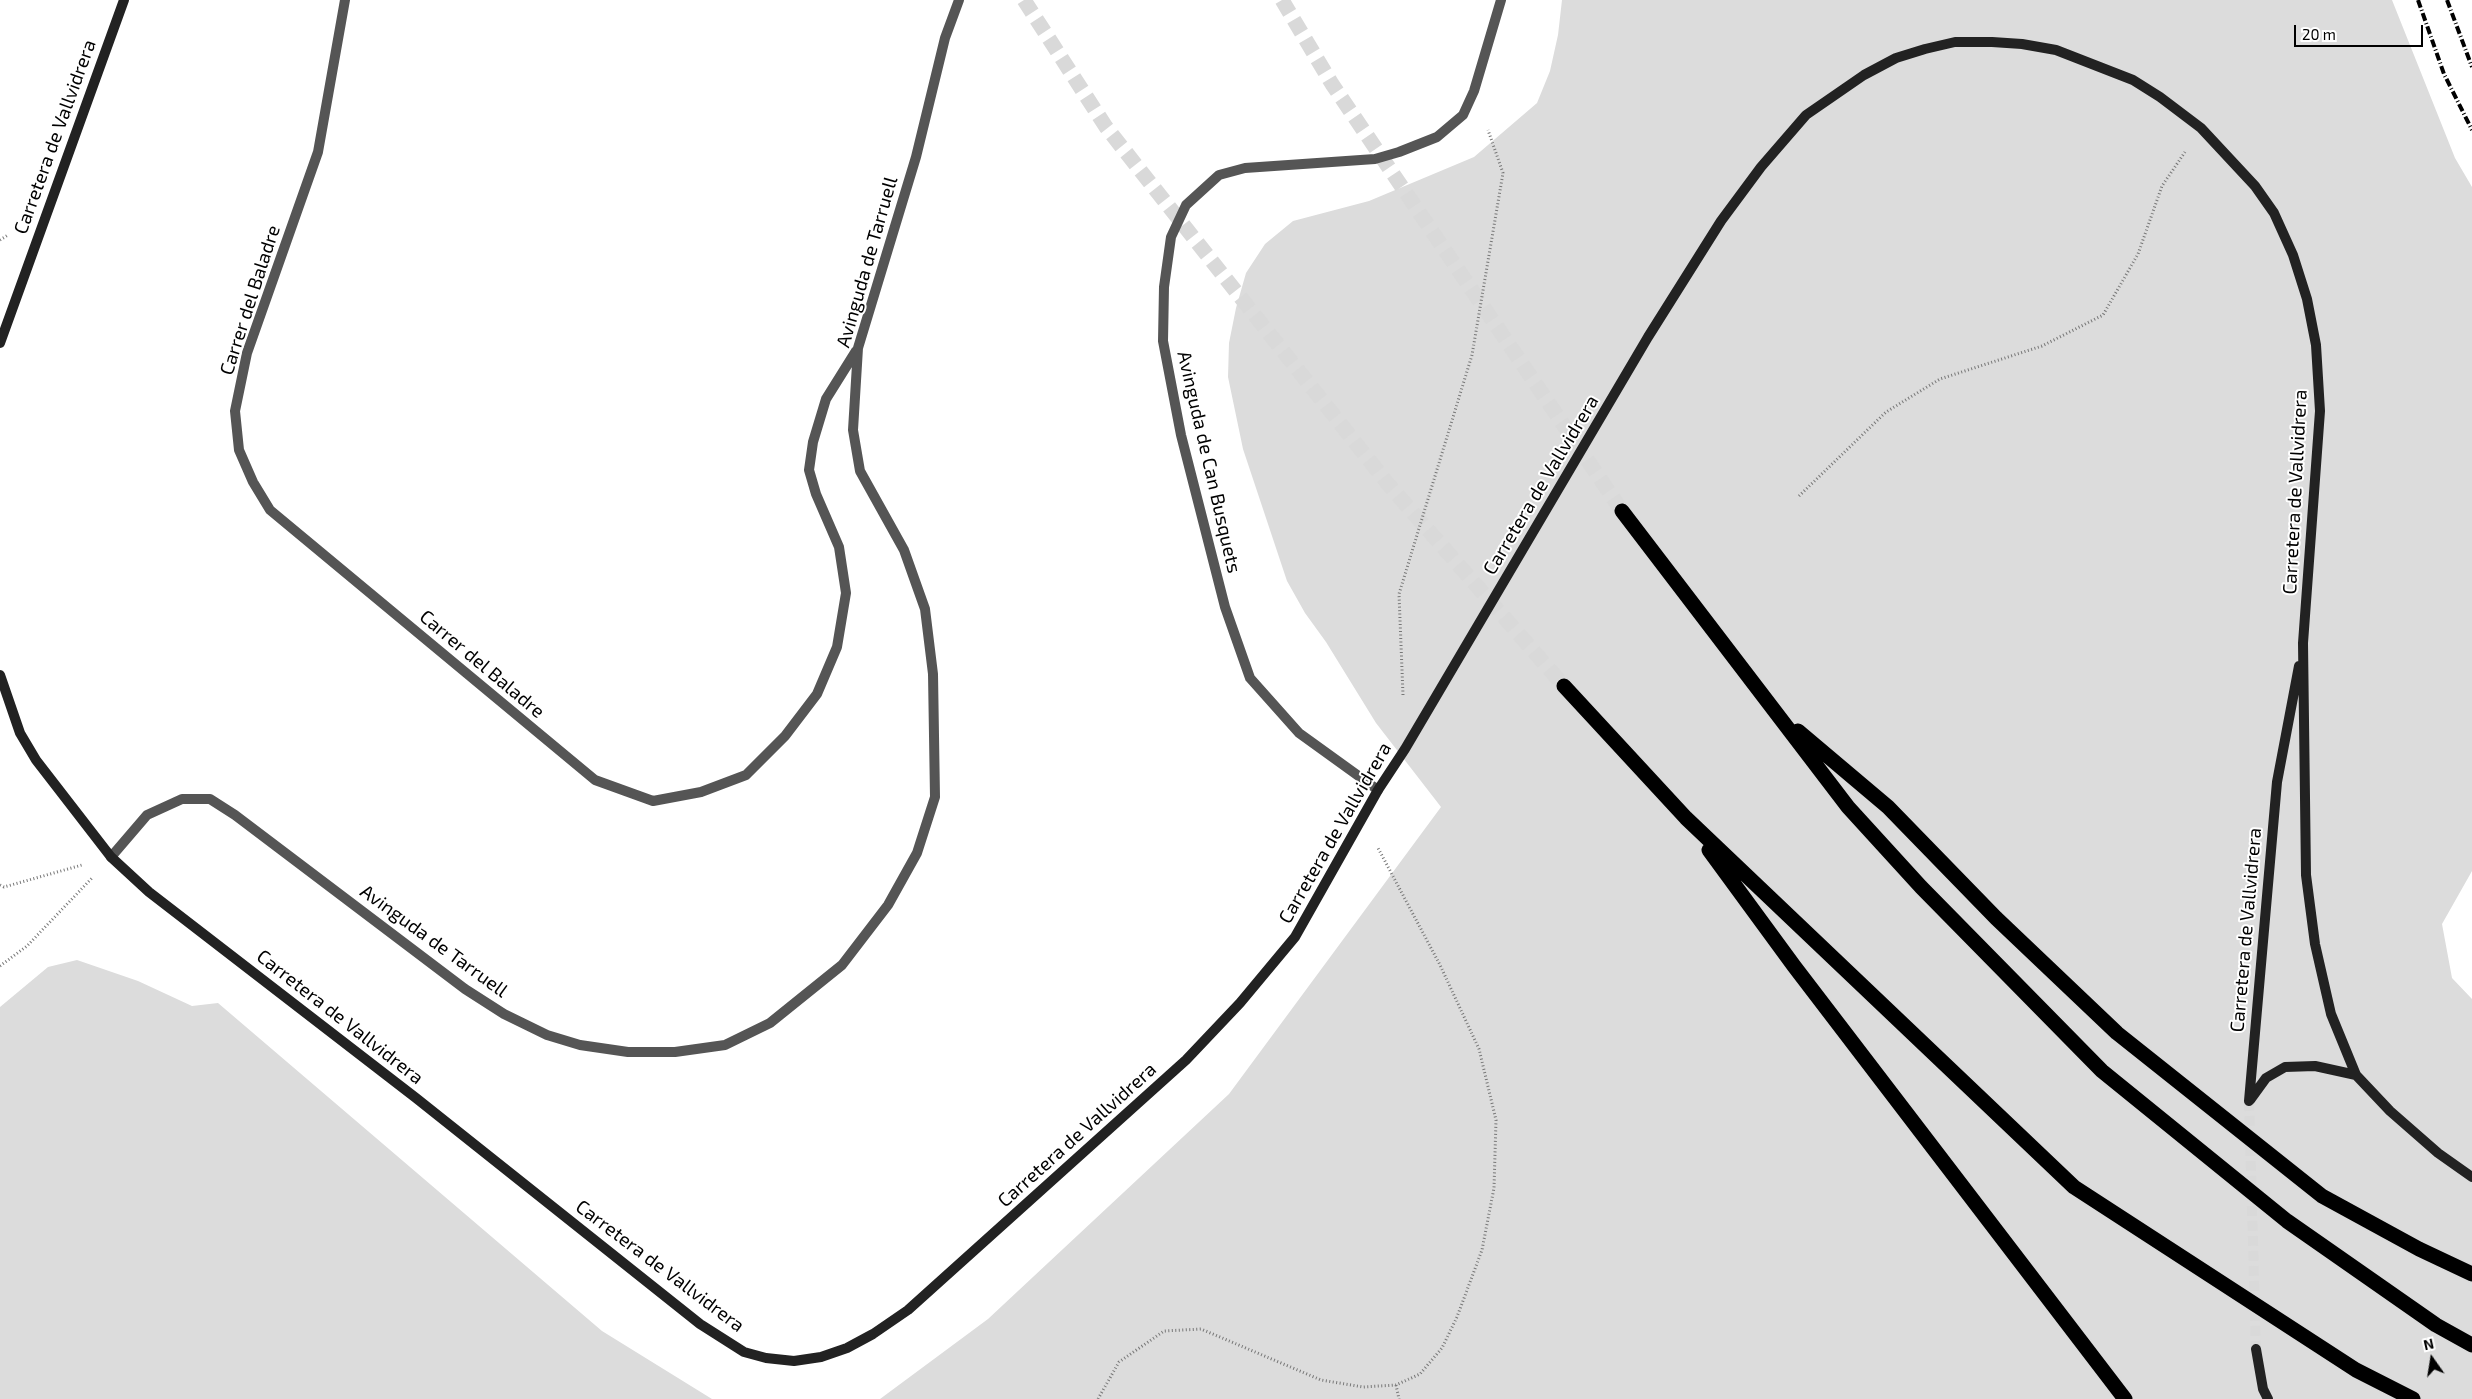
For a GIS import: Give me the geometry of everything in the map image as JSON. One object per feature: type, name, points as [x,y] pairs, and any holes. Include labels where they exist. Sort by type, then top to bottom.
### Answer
[{"type":"highway","points":[[1622,511],[1848,807],[2102,1071],[2287,1221],[2436,1325],[2472,1345]]},
{"type":"highway","points":[[1564,686],[1686,818],[2074,1187],[2356,1370],[2413,1399]]},
{"type":"highway","points":[[1774,710],[1888,808],[1996,918],[2118,1033],[2322,1196],[2419,1249],[2472,1274]]},
{"type":"highway","points":[[1686,818],[1794,966],[2126,1399]]},
{"type":"main road","name":"Carretera de Vallvidrera","points":[[0,343],[124,0]]},
{"type":"main road","name":"Carretera de Vallvidrera","points":[[0,675],[20,733],[32,753],[55,786],[111,857],[148,892],[416,1098],[700,1324],[744,1352],[766,1358],[794,1361],[821,1357],[847,1348],[873,1334],[908,1310],[1186,1060],[1240,1003],[1295,937],[1378,790],[1405,749],[1648,338],[1721,221],[1761,167],[1806,116],[1842,89],[1896,58],[1955,42],[2022,44],[2056,50],[2133,80],[2160,97],[2201,128],[2255,186],[2274,213],[2293,255],[2307,299],[2316,345],[2320,411],[2303,643],[2306,875],[2314,944],[2331,1014],[2356,1075],[2390,1111],[2438,1153],[2472,1177]]},
{"type":"main road","name":"Carretera de Vallvidrera","points":[[2303,643],[2277,782],[2249,1101],[2266,1078],[2285,1067],[2315,1066],[2356,1075]]},
{"type":"main road","points":[[2256,1349],[2263,1389],[2268,1399]]},
{"type":"street","name":"Carrer del Baladre","points":[[345,0],[318,152],[247,353],[235,411],[239,450],[253,482],[270,510],[595,780],[653,801],[701,792],[746,775],[785,736],[817,694],[837,646],[846,593],[839,547],[816,494],[809,470],[813,442],[826,399],[858,348]]},
{"type":"street","name":"Avinguda de Tarruell","points":[[111,857],[147,816],[182,799],[210,799],[235,815],[465,989],[504,1014],[546,1035],[580,1045],[628,1052],[675,1052],[725,1045],[770,1023],[842,965],[888,905],[916,854],[935,797],[933,674],[925,609],[904,550],[860,471],[852,430],[858,348],[916,157],[945,38],[959,0]]},
{"type":"street","name":"Avinguda de Can Busquets","points":[[1378,790],[1300,733],[1250,678],[1225,607],[1180,435],[1163,341],[1164,287],[1171,237],[1186,205],[1219,175],[1245,168],[1374,158],[1399,152],[1437,137],[1463,115],[1474,91],[1501,0]]},
{"type":"path","points":[[1405,749],[1399,594],[1472,356],[1503,173],[1474,91]]},
{"type":"path","points":[[1799,496],[1886,412],[1940,379],[2042,346],[2103,315],[2138,254],[2162,186],[2201,128]]},
{"type":"path","points":[[1098,1399],[1119,1362],[1164,1331],[1201,1329],[1321,1380],[1363,1387],[1396,1385],[1420,1374],[1442,1348],[1460,1308],[1482,1250],[1494,1188],[1496,1120],[1479,1049],[1440,965],[1363,819]]},
{"type":"path","points":[[0,885],[4,887],[111,857]]},
{"type":"path","points":[[0,966],[27,946],[111,857]]},
{"type":"path","points":[[1396,1385],[1399,1399]]},
{"type":"shaded area","points":[[1562,0],[2392,0],[2455,158],[2472,187],[2472,871],[2442,924],[2452,978],[2472,999],[2472,1399],[880,1399],[988,1319],[1229,1094],[1441,807],[1376,723],[1326,642],[1305,613],[1287,581],[1243,449],[1228,377],[1229,343],[1246,273],[1265,244],[1293,221],[1369,201],[1474,157],[1537,103],[1550,71],[1558,35]]},
{"type":"shaded area","points":[[77,960],[138,981],[192,1006],[218,1003],[602,1331],[712,1399],[0,1399],[0,1007],[48,967]]},
{"type":"tunnel","points":[[1024,0],[1106,127],[1388,484],[1564,686]]},
{"type":"tunnel","points":[[1282,0],[1332,84],[1622,511]]},
{"type":"tunnel","points":[[2249,1101],[2256,1349]]},
{"type":"railway","points":[[2418,0],[2444,74],[2472,130]]},
{"type":"railway","points":[[2447,0],[2472,67]]}]
